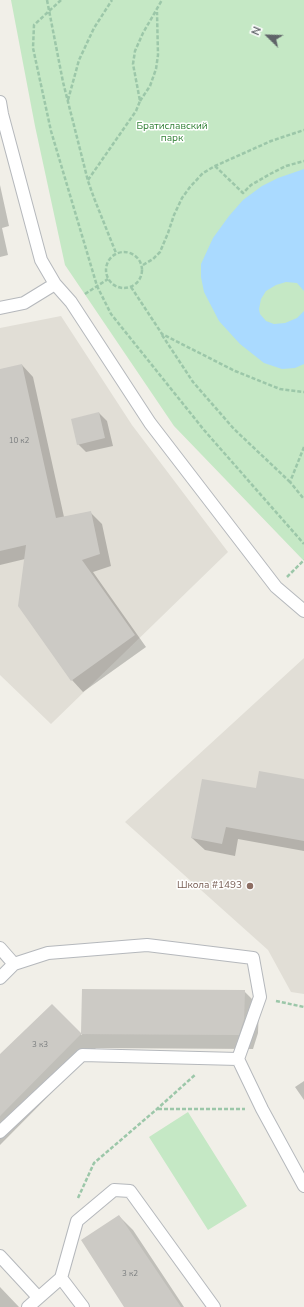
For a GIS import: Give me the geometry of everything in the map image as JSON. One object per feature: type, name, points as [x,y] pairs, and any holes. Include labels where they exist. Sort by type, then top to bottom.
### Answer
[{"type":"lane","points":[[1,110],[41,260],[55,284],[72,302],[150,424],[276,587],[304,611]]},
{"type":"lane","points":[[0,308],[24,303],[55,284]]},
{"type":"lane","points":[[0,978],[14,964],[48,954],[147,946],[253,958],[260,997],[238,1059],[262,1109],[304,1186]]},
{"type":"lane","points":[[0,948],[14,964]]},
{"type":"lane","points":[[0,1132],[82,1055],[238,1059]]},
{"type":"lane","points":[[28,1307],[61,1278],[77,1221],[114,1190],[130,1192],[214,1307]]},
{"type":"lane","points":[[0,1256],[38,1297]]},
{"type":"lane","points":[[61,1278],[83,1307]]},
{"type":"path","points":[[47,0],[63,82],[88,181],[116,253]]},
{"type":"path","points":[[61,0],[34,24],[33,48],[51,131],[97,286],[111,314],[204,430],[304,544]]},
{"type":"path","points":[[68,100],[79,60],[94,28],[112,0]]},
{"type":"path","points":[[140,101],[133,64],[135,51],[143,33],[162,0]]},
{"type":"path","points":[[88,181],[136,111],[140,101],[150,86],[156,69],[158,55],[157,10]]},
{"type":"path","points":[[142,265],[153,259],[160,252],[182,198],[203,173],[215,166],[271,141],[304,130]]},
{"type":"path","points":[[215,166],[243,193],[251,185],[270,174],[286,166],[304,161]]},
{"type":"path","points":[[127,251],[136,256],[142,265],[143,274],[139,282],[131,287],[122,289],[114,286],[108,279],[106,269],[109,260],[116,253],[127,251]]},
{"type":"path","points":[[72,302],[108,279]]},
{"type":"path","points":[[131,287],[193,382],[234,429],[290,482],[304,500]]},
{"type":"path","points":[[162,334],[235,371],[280,389],[304,392]]},
{"type":"path","points":[[290,482],[304,447]]},
{"type":"path","points":[[276,587],[304,560]]},
{"type":"path","points":[[260,997],[304,1007]]},
{"type":"path","points":[[76,1204],[94,1163],[214,1058]]},
{"type":"path","points":[[157,1109],[262,1109]]},
{"type":"shaded area","points":[[61,316],[132,425],[228,552],[51,724],[0,675],[0,328]]},
{"type":"shaded area","name":"Школа #1493","points":[[304,658],[304,994],[291,992],[268,950],[125,822]]},
{"type":"green space","name":"Братиславский парк","points":[[11,0],[304,0],[304,561],[174,426],[65,265],[35,126]]},
{"type":"green space","points":[[188,1112],[247,1206],[208,1230],[149,1137]]},
{"type":"water","points":[[304,169],[304,291],[297,283],[286,282],[276,285],[266,291],[261,299],[259,309],[260,314],[266,321],[274,324],[285,323],[297,318],[304,311],[304,364],[295,368],[282,369],[264,363],[240,344],[219,321],[204,292],[201,277],[201,264],[213,238],[243,200],[262,186],[278,178]]},
{"type":"building","points":[[22,364],[56,518],[91,511],[100,554],[82,560],[135,635],[71,681],[18,606],[26,545],[0,551],[0,369]]},
{"type":"building","points":[[99,412],[105,438],[77,445],[71,419]]},
{"type":"building","points":[[259,771],[304,779],[304,841],[226,827],[222,844],[191,838],[202,779],[256,788]]},
{"type":"building","points":[[82,989],[245,990],[244,1019],[239,1035],[81,1034],[0,1116],[0,1054],[52,1004],[81,1033]]},
{"type":"building","points":[[119,1215],[181,1307],[124,1307],[81,1240]]},
{"type":"place","name":"Школа #1493","points":[[250,886]]}]
